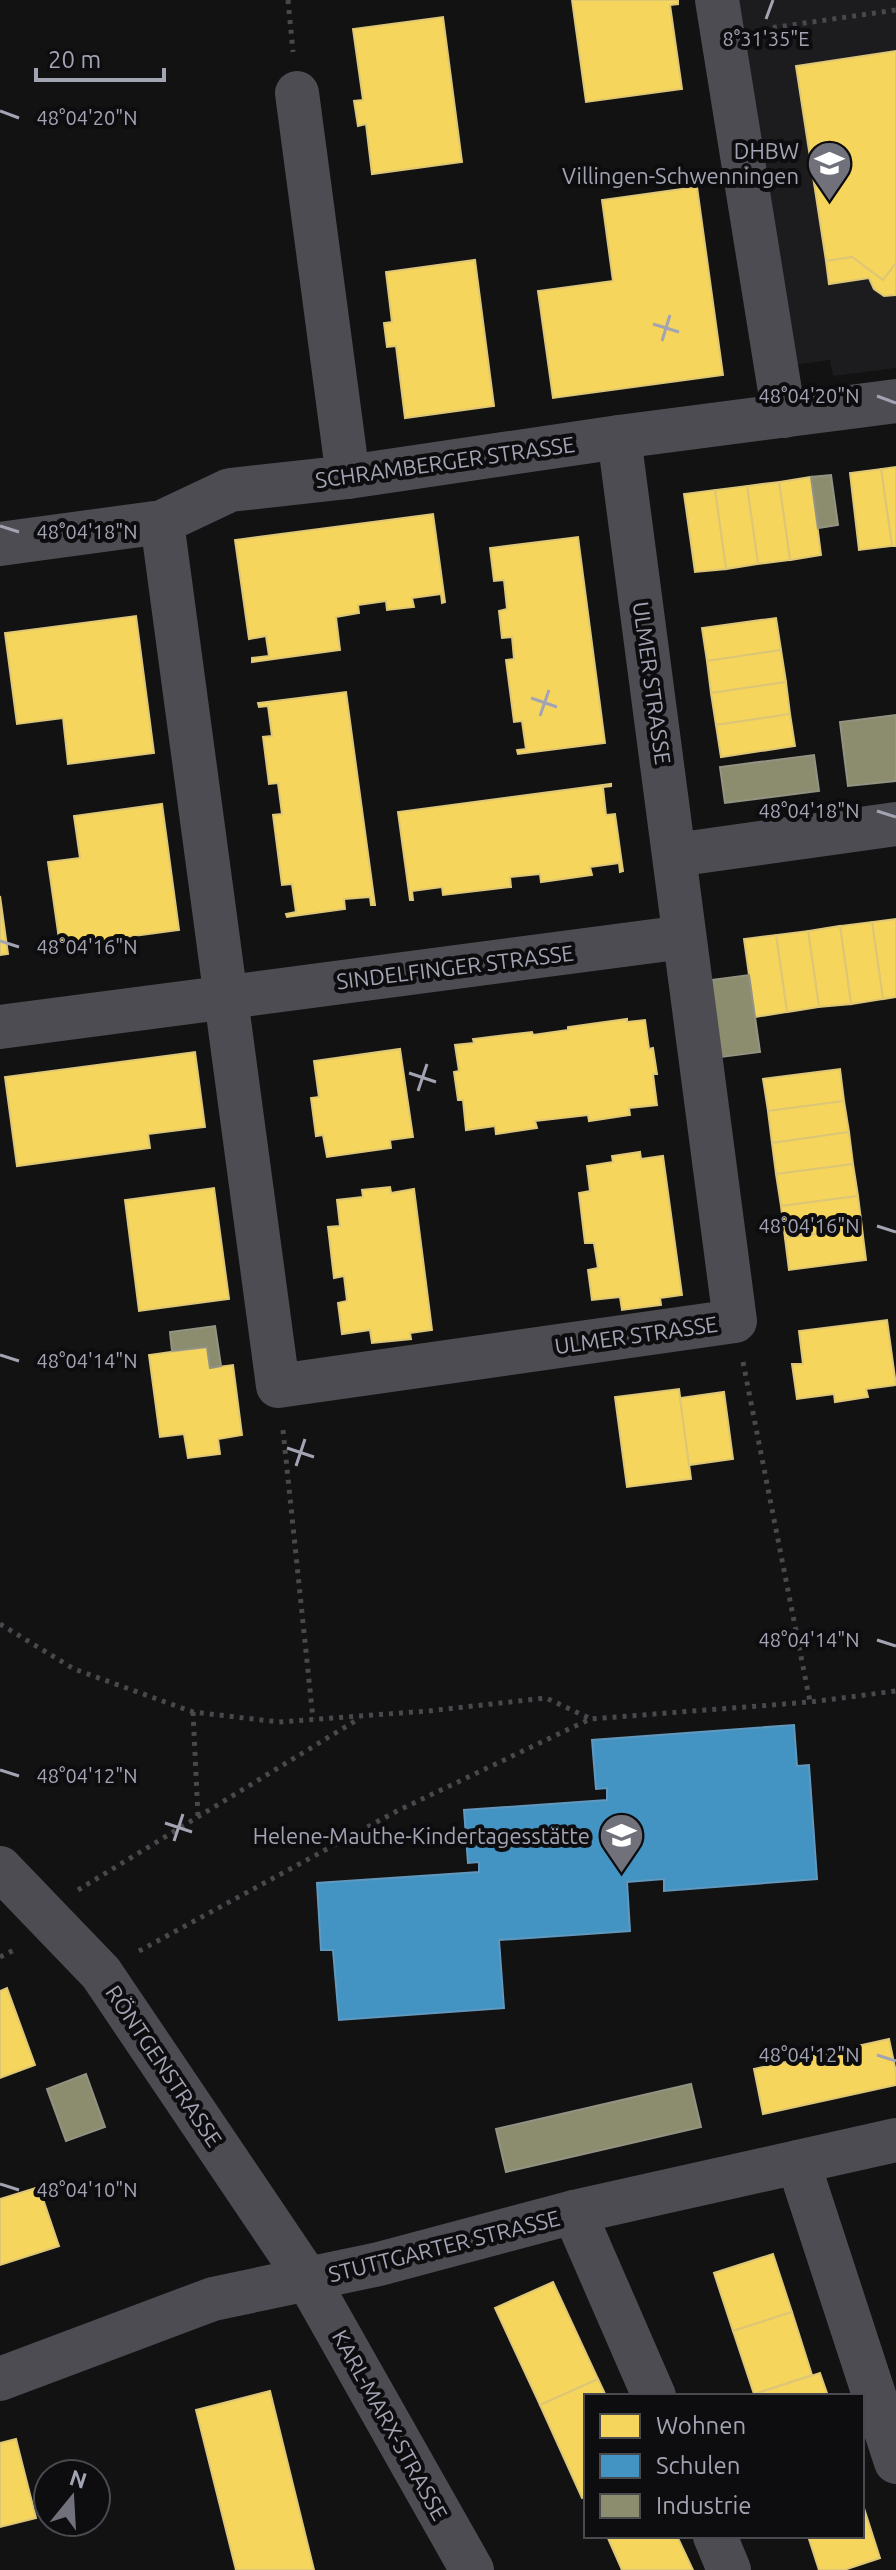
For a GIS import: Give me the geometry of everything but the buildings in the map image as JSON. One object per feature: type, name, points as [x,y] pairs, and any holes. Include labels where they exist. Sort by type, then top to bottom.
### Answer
[{"type":"street","points":[[720,17],[784,416]]},
{"type":"street","points":[[297,93],[348,477]]},
{"type":"street","name":"SCHRAMBERGER STRASSE","points":[[0,544],[162,522],[230,490],[348,477],[896,401]]},
{"type":"street","name":"ULMER STRASSE","points":[[278,1386],[735,1321],[619,437]]},
{"type":"street","points":[[162,522],[278,1386]]},
{"type":"street","points":[[675,855],[896,824]]},
{"type":"street","name":"SINDELFINGER STRASSE","points":[[227,997],[684,937]]},
{"type":"street","points":[[0,1027],[227,997]]},
{"type":"street","name":"RÖNTGENSTRASSE","points":[[0,1868],[101,1973],[308,2280]]},
{"type":"street","name":"STUTTGARTER STRASSE","points":[[0,2379],[213,2299],[379,2264],[574,2212],[896,2140]]},
{"type":"street","points":[[798,2162],[896,2462]]},
{"type":"street","points":[[574,2212],[653,2394]]},
{"type":"street","name":"KARL-MARX-STRASSE","points":[[308,2280],[472,2570]]},
{"type":"street","points":[[716,2538],[729,2570]]},
{"type":"path","points":[[720,17],[896,10]]},
{"type":"path","points":[[735,1321],[810,1702]]},
{"type":"path","points":[[278,1386],[313,1719]]},
{"type":"path","points":[[0,1624],[74,1669],[193,1712],[279,1722],[546,1698],[590,1719]]},
{"type":"path","points":[[131,1955],[397,1811],[590,1719],[810,1702],[896,1691]]},
{"type":"path","points":[[193,1712],[198,1816]]},
{"type":"path","points":[[74,1892],[363,1716]]},
{"type":"shaded area","name":"DHBW Villingen-Schwenningen","points":[[734,0],[896,0],[896,368],[833,376],[830,360],[787,366]]},
{"type":"place","name":"DHBW Villingen-Schwenningen","points":[[830,203]]},
{"type":"place","name":"Helene-Mauthe-Kindertagesstätte","points":[[621,1875]]}]
